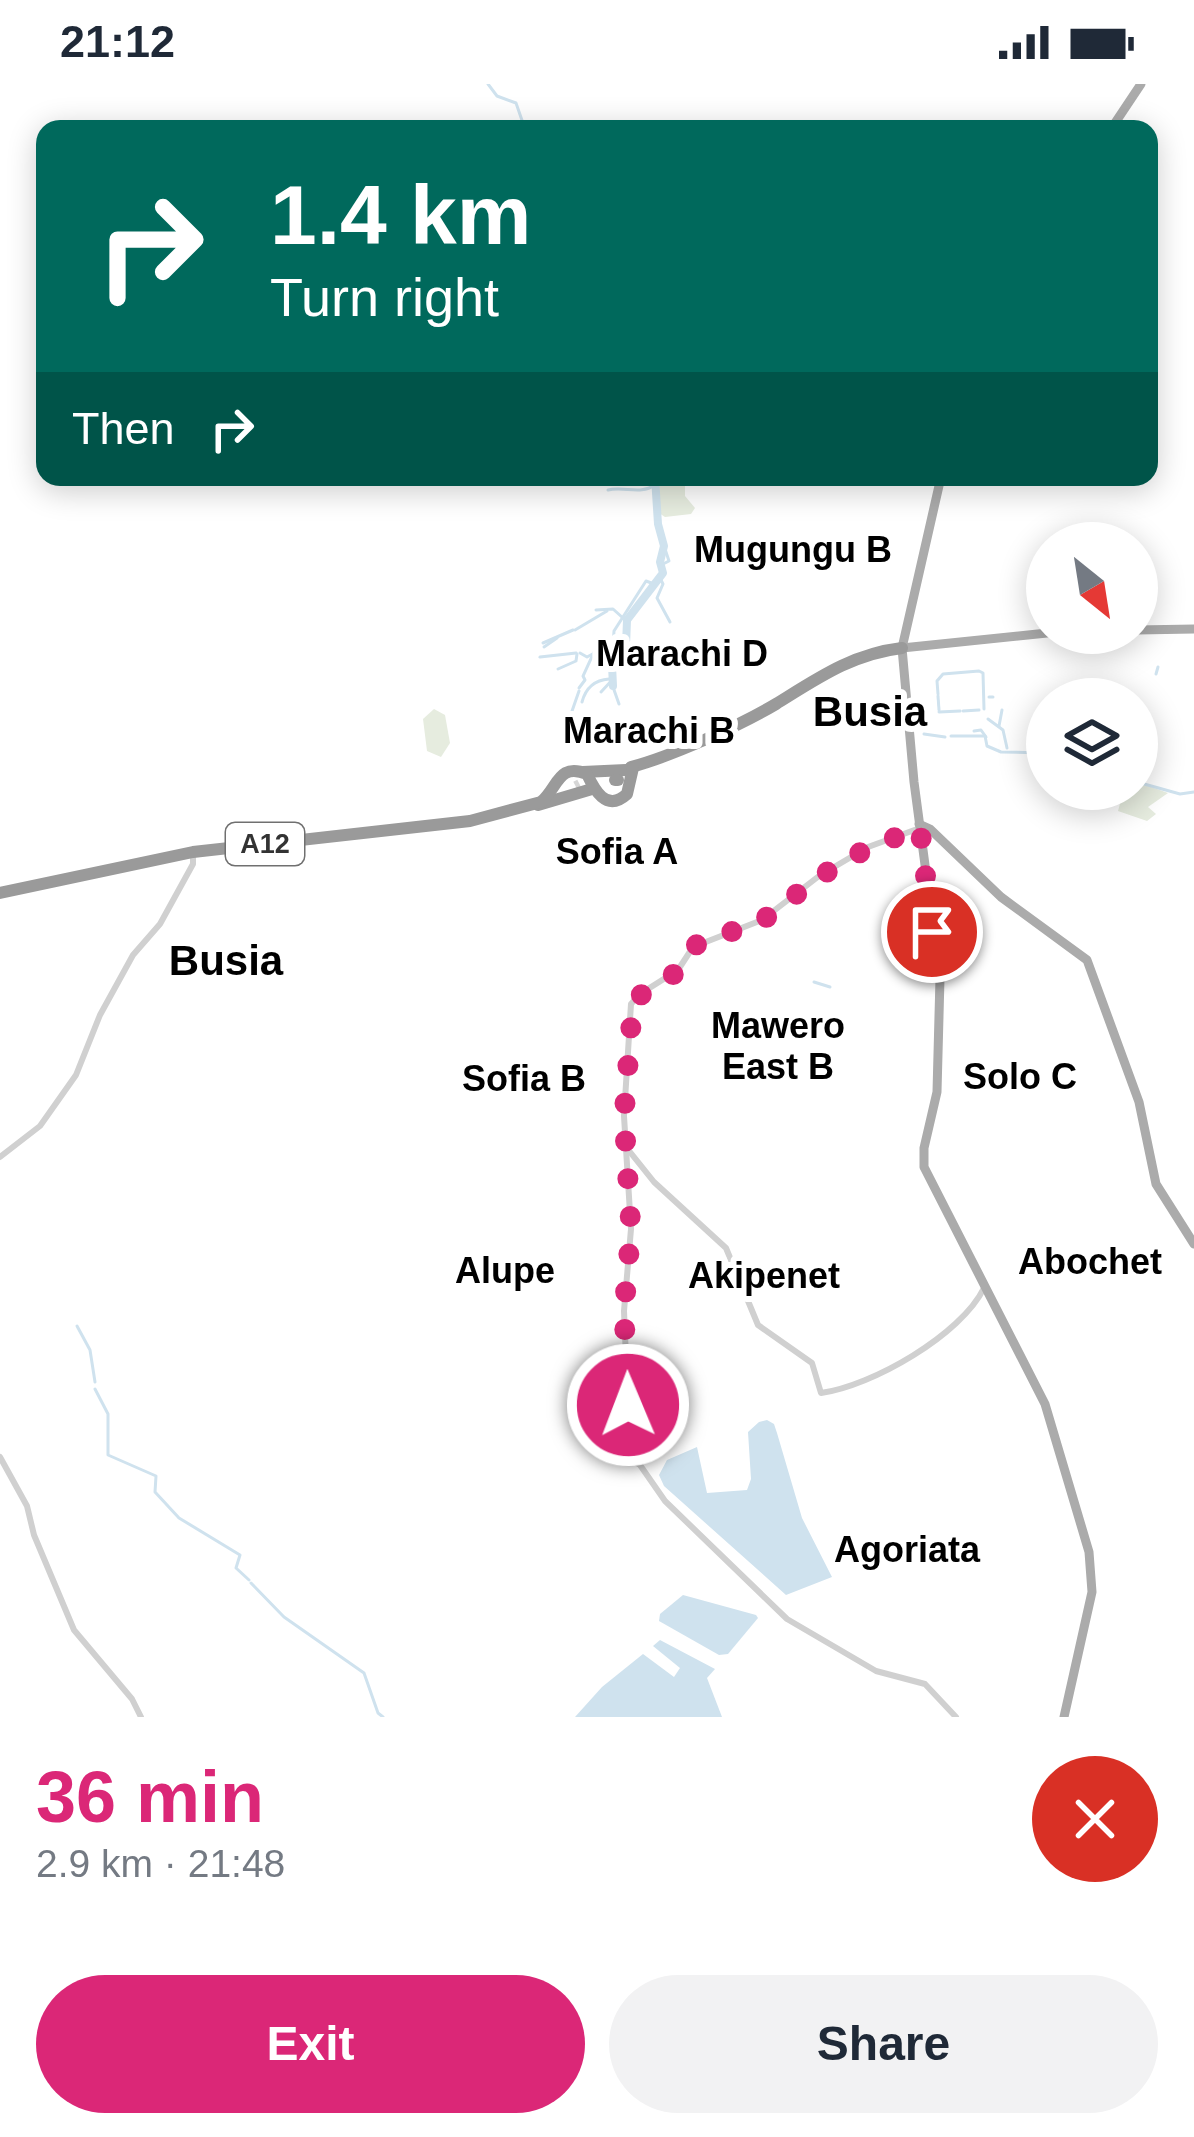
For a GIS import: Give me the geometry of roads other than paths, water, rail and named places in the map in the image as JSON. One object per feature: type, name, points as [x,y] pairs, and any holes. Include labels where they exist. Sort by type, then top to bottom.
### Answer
[{"type":"highway","name":"A12","points":[[0,893],[193,852],[470,821],[531,806],[604,780],[773,706],[841,664],[873,652],[902,649]]},
{"type":"main road","points":[[1118,120],[1141,84]]},
{"type":"main road","points":[[939,486],[902,649],[940,978],[937,1099],[925,1142],[926,1174],[1045,1404],[1091,1558],[1092,1592],[1064,1717]]},
{"type":"main road","points":[[1158,629],[1194,629]]},
{"type":"main road","points":[[902,649],[1026,634]]},
{"type":"main road","points":[[920,826],[927,827],[1025,916],[1087,960],[1139,1102],[1156,1184],[1194,1244]]},
{"type":"street","points":[[920,826],[868,848],[819,877],[763,920],[696,945],[674,974],[631,1004],[624,1144],[631,1229],[624,1311],[628,1405],[614,1450],[640,1465],[665,1501],[787,1619],[876,1671],[925,1684],[956,1717]]},
{"type":"street","points":[[0,1157],[40,1126],[76,1075],[100,1015],[133,955],[160,924],[193,864],[193,852]]},
{"type":"street","points":[[624,1144],[654,1183],[726,1247],[754,1320],[766,1334],[812,1363],[821,1393],[883,1370],[954,1329],[983,1288]]},
{"type":"street","points":[[0,1457],[27,1506],[34,1535],[74,1630],[132,1699],[141,1717]]},
{"type":"water","points":[[767,1420],[774,1424],[802,1518],[832,1577],[786,1595],[664,1486],[659,1475],[667,1460],[697,1447],[707,1493],[747,1490],[751,1479],[748,1432]]},
{"type":"water","points":[[683,1595],[758,1618],[728,1654],[719,1655],[659,1621],[660,1614]]},
{"type":"water","points":[[660,1640],[715,1669],[707,1678],[722,1717],[575,1717],[602,1687],[643,1654],[674,1677],[680,1668],[653,1646]]},
{"type":"waterway","points":[[488,84],[497,96],[516,103],[522,120]]},
{"type":"waterway","points":[[608,490],[652,486]]},
{"type":"waterway","points":[[613,686],[612,665],[626,646],[627,620],[663,573],[656,486]]},
{"type":"waterway","points":[[663,564],[669,561],[664,546]]},
{"type":"waterway","points":[[660,578],[663,584],[657,598],[670,622]]},
{"type":"waterway","points":[[621,654],[613,647],[614,631],[646,581],[654,584]]},
{"type":"waterway","points":[[596,610],[613,609],[623,618]]},
{"type":"waterway","points":[[575,630],[607,611]]},
{"type":"waterway","points":[[543,643],[573,630]]},
{"type":"waterway","points":[[544,647],[557,638]]},
{"type":"waterway","points":[[580,653],[587,657],[613,643]]},
{"type":"waterway","points":[[579,688],[594,652]]},
{"type":"waterway","points":[[540,657],[576,653]]},
{"type":"waterway","points":[[558,669],[576,661],[577,654]]},
{"type":"waterway","points":[[1156,674],[1158,667]]},
{"type":"waterway","points":[[938,694],[937,681],[943,674],[979,671],[983,673],[984,709]]},
{"type":"waterway","points":[[601,692],[614,678]]},
{"type":"waterway","points":[[582,702],[592,685],[609,679]]},
{"type":"waterway","points":[[613,687],[619,704]]},
{"type":"waterway","points":[[571,714],[579,691]]},
{"type":"waterway","points":[[938,696],[939,710]]},
{"type":"waterway","points":[[963,711],[979,710]]},
{"type":"waterway","points":[[999,726],[1002,710]]},
{"type":"waterway","points":[[939,712],[960,711]]},
{"type":"waterway","points":[[912,715],[923,714]]},
{"type":"waterway","points":[[988,719],[1003,730],[1007,748]]},
{"type":"waterway","points":[[974,731],[981,730],[986,737]]},
{"type":"waterway","points":[[924,734],[945,737]]},
{"type":"waterway","points":[[951,736],[985,736],[987,746],[1001,752],[1026,753]]},
{"type":"waterway","points":[[1158,788],[1194,792]]},
{"type":"waterway","points":[[814,982],[830,987]]},
{"type":"waterway","points":[[77,1326],[90,1350],[95,1382]]},
{"type":"waterway","points":[[95,1389],[108,1414],[108,1455],[156,1476],[155,1492],[179,1518],[240,1555],[236,1568],[249,1580]]},
{"type":"waterway","points":[[251,1583],[284,1617],[364,1673],[383,1717]]},
{"type":"tunnel","points":[[576,787],[580,785]]},
{"type":"district","name":"Mugungu B","points":[[793,549]]},
{"type":"district","name":"Marachi D","points":[[682,653]]},
{"type":"district","name":"Busia","points":[[870,711]]},
{"type":"district","name":"Marachi B","points":[[649,730]]},
{"type":"district","name":"Sofia A","points":[[617,851]]},
{"type":"district","name":"Busia","points":[[226,960]]},
{"type":"district","name":"Mawero East B","points":[[778,1046]]},
{"type":"district","name":"Solo C","points":[[1020,1076]]},
{"type":"district","name":"Sofia B","points":[[524,1078]]},
{"type":"district","name":"Abochet","points":[[1090,1261]]},
{"type":"district","name":"Alupe","points":[[505,1270]]},
{"type":"district","name":"Akipenet","points":[[764,1275]]},
{"type":"district","name":"Agoriata","points":[[907,1549]]}]
